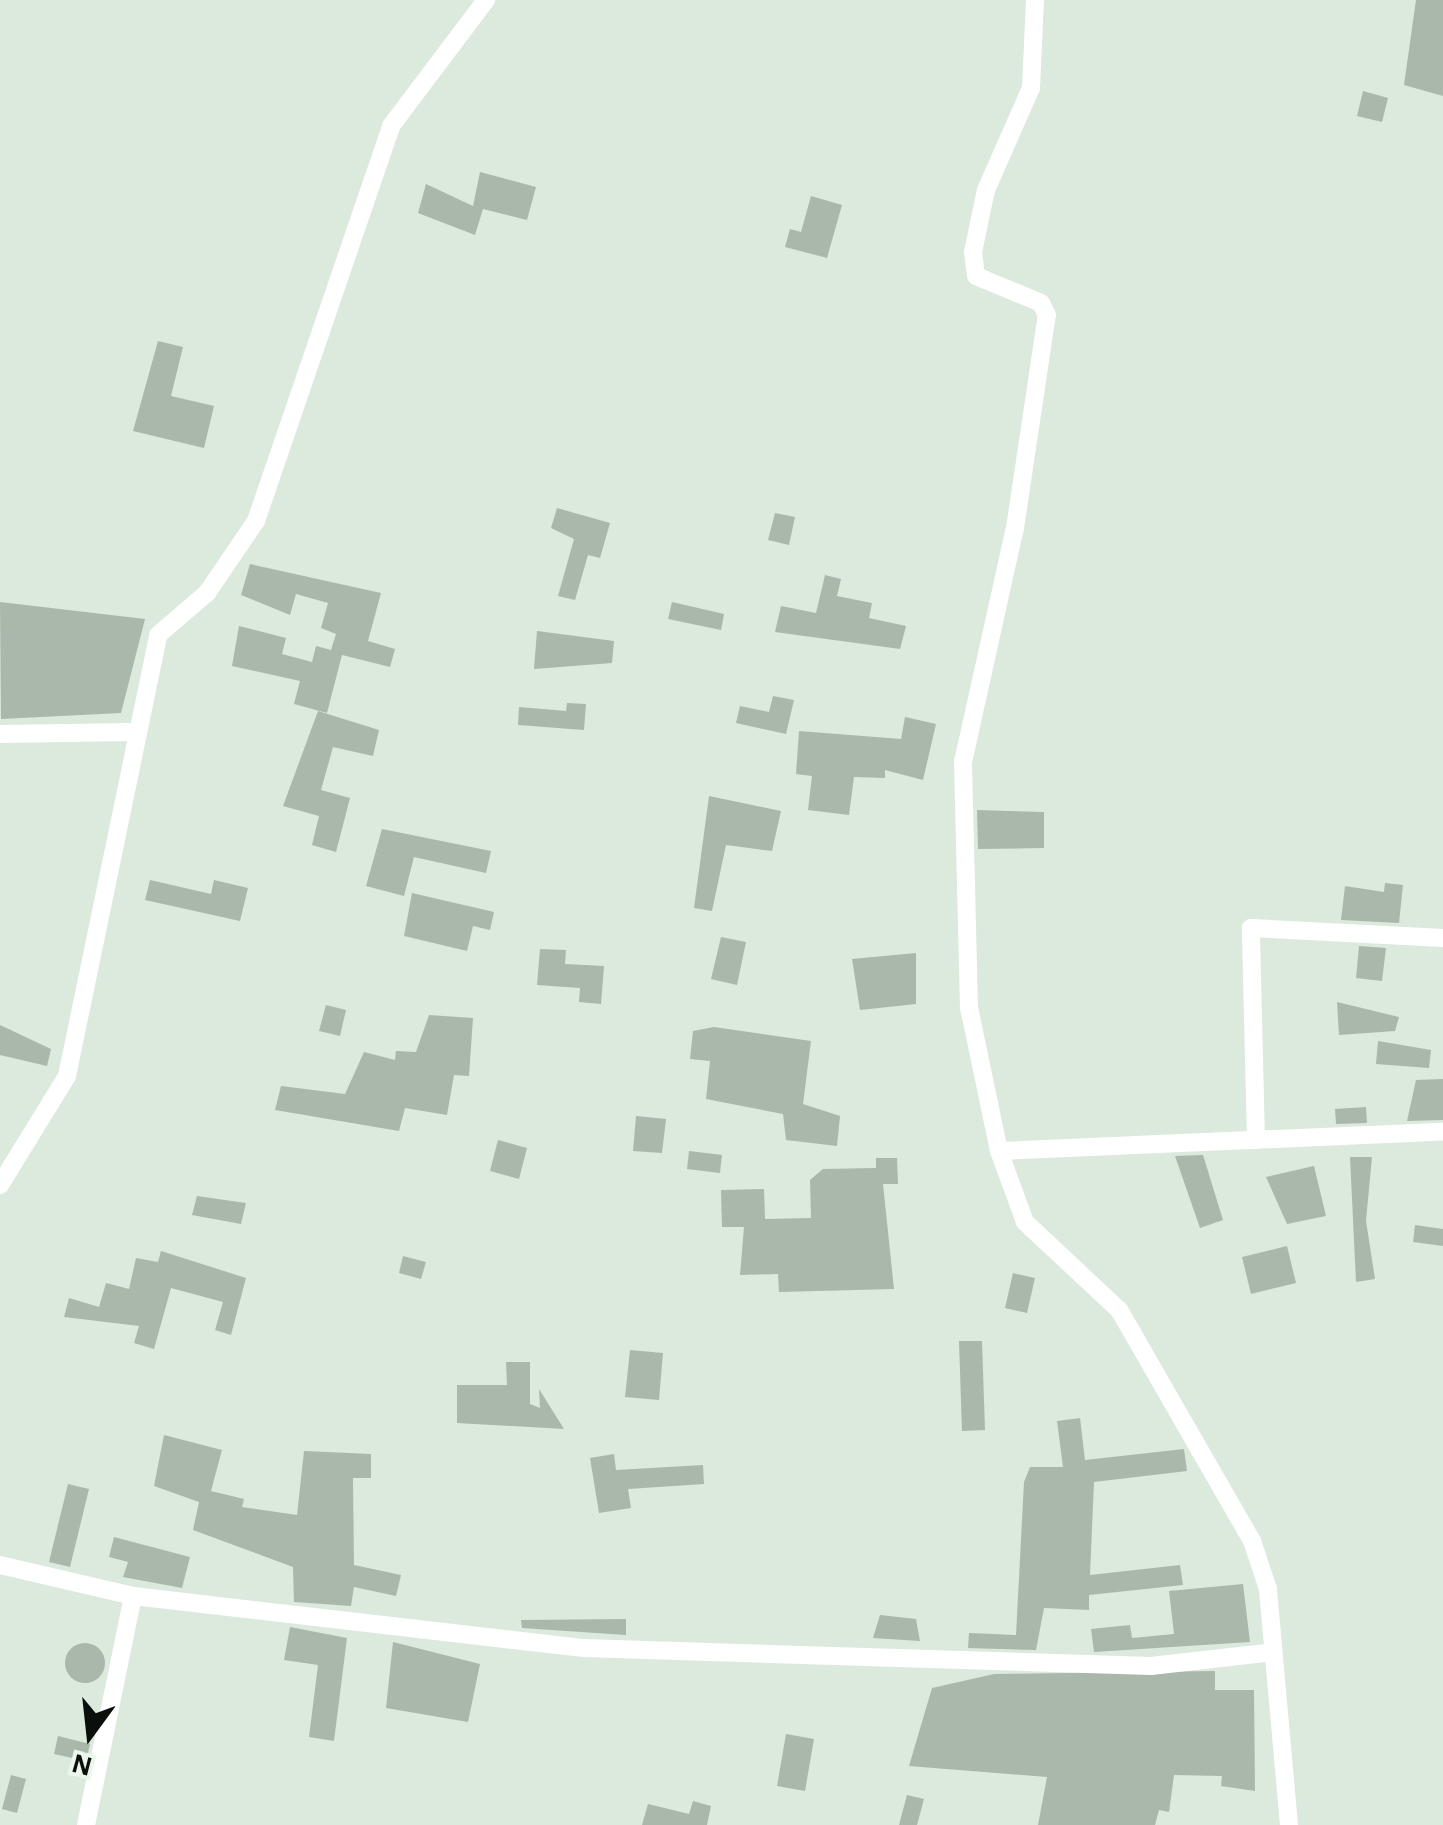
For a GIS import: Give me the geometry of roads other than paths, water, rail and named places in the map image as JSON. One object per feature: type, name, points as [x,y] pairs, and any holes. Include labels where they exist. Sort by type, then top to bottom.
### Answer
[{"type":"street","points":[[0,1185],[67,1076],[131,732],[158,635],[207,593],[256,521],[390,126],[486,0]]},
{"type":"street","points":[[1034,0],[1031,88],[986,190],[974,252],[976,276],[1042,303],[1047,315],[1015,528],[963,762],[970,1008],[998,1152],[1025,1222],[1119,1310],[1252,1540],[1273,1652],[1289,1825]]},
{"type":"street","points":[[0,734],[131,732]]},
{"type":"street","points":[[1256,1140],[1251,928],[1443,938]]},
{"type":"street","points":[[998,1152],[1443,1132]]},
{"type":"street","points":[[0,1565],[133,1596],[584,1648],[1152,1666],[1273,1652]]},
{"type":"street","points":[[86,1825],[133,1596]]}]
